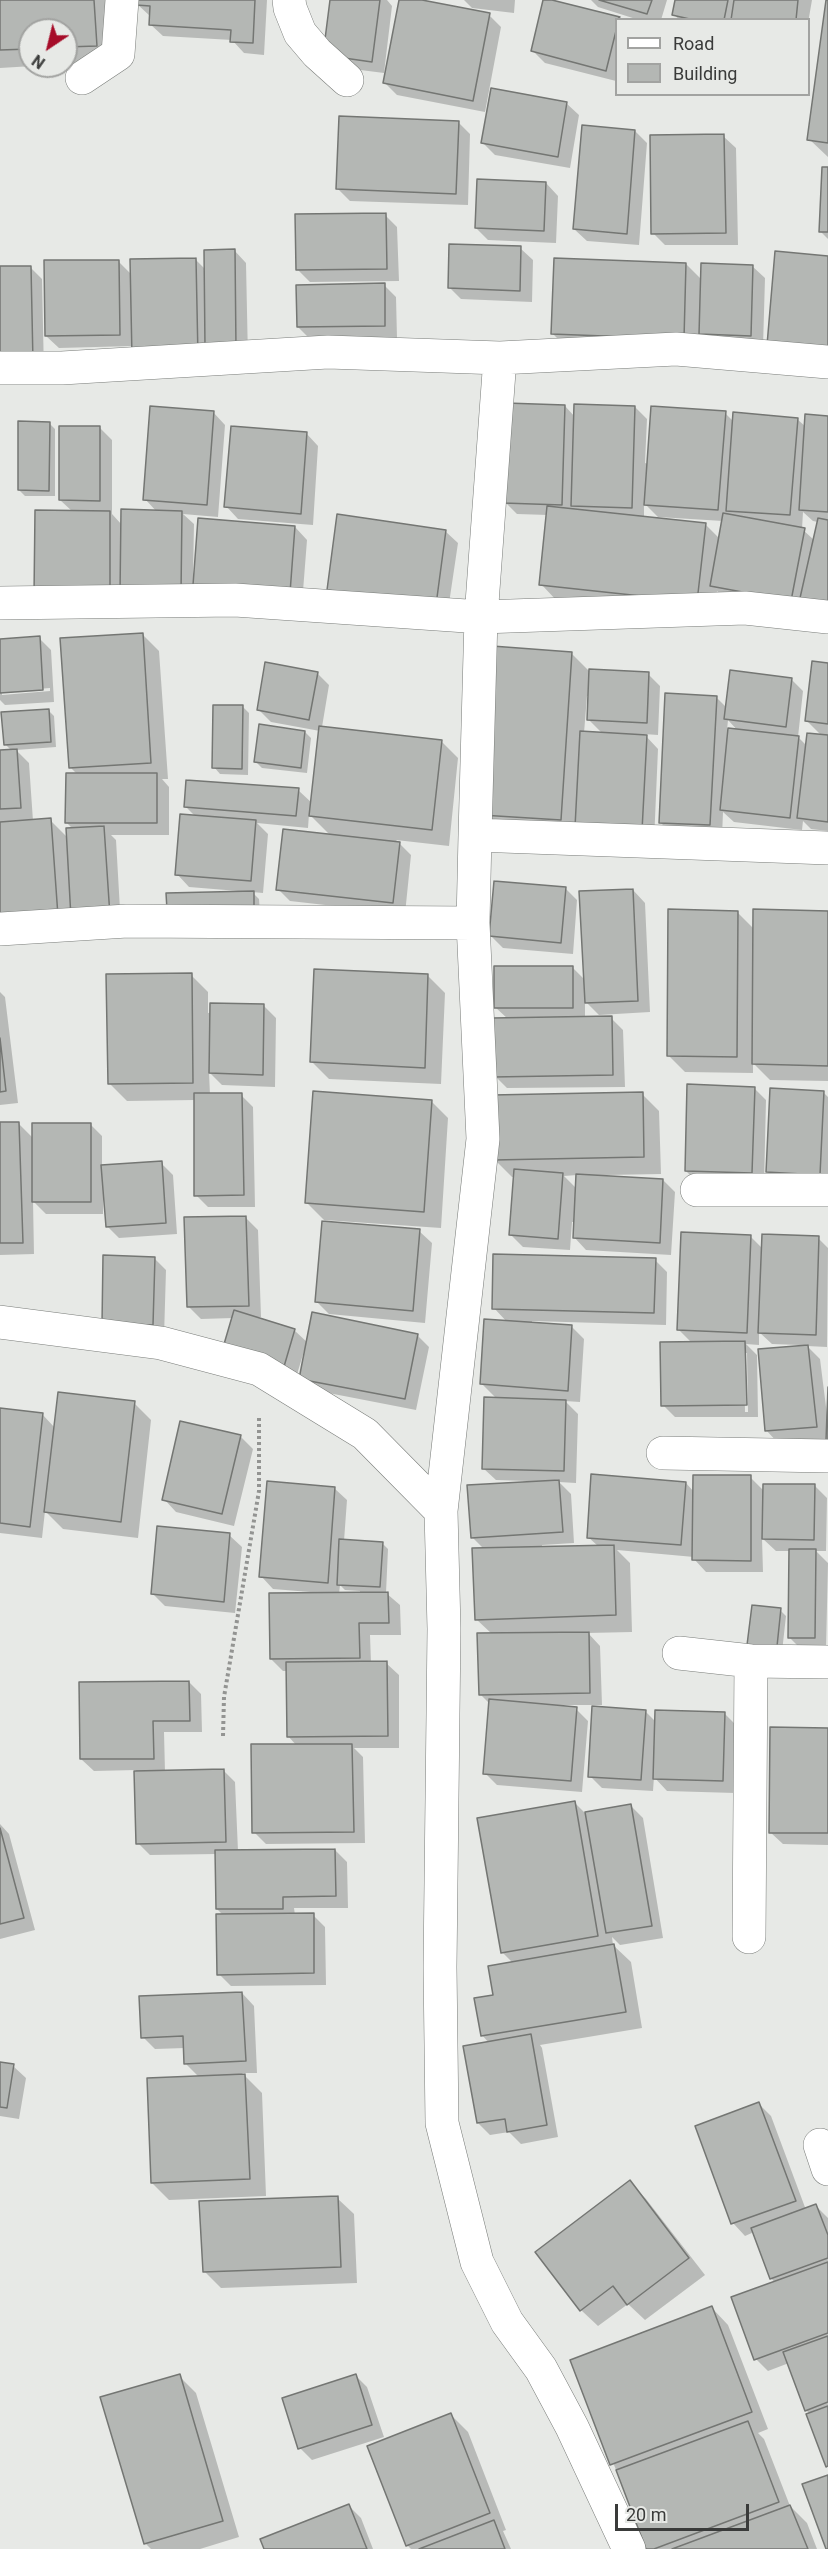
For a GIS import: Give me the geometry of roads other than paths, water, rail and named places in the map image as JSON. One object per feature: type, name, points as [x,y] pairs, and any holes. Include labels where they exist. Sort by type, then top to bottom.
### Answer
[{"type":"street","points":[[82,78],[118,54],[122,0]]},
{"type":"street","points":[[289,0],[300,33],[317,53],[347,80]]},
{"type":"street","points":[[0,368],[62,368],[328,352],[500,358],[676,349],[828,362]]},
{"type":"street","points":[[500,358],[481,617],[473,923],[483,1139],[441,1511],[444,1629],[440,1967],[442,2123],[477,2262],[507,2322],[540,2369],[572,2427],[629,2549]]},
{"type":"street","points":[[0,603],[235,600],[481,617],[745,608],[828,617]]},
{"type":"street","points":[[475,835],[828,848]]},
{"type":"street","points":[[0,929],[127,921],[473,923]]},
{"type":"street","points":[[697,1190],[828,1190]]},
{"type":"street","points":[[0,1322],[161,1343],[259,1369],[365,1434],[441,1511]]},
{"type":"street","points":[[663,1453],[828,1456]]},
{"type":"street","points":[[679,1653],[751,1660],[828,1662]]},
{"type":"street","points":[[749,1937],[751,1660]]}]
